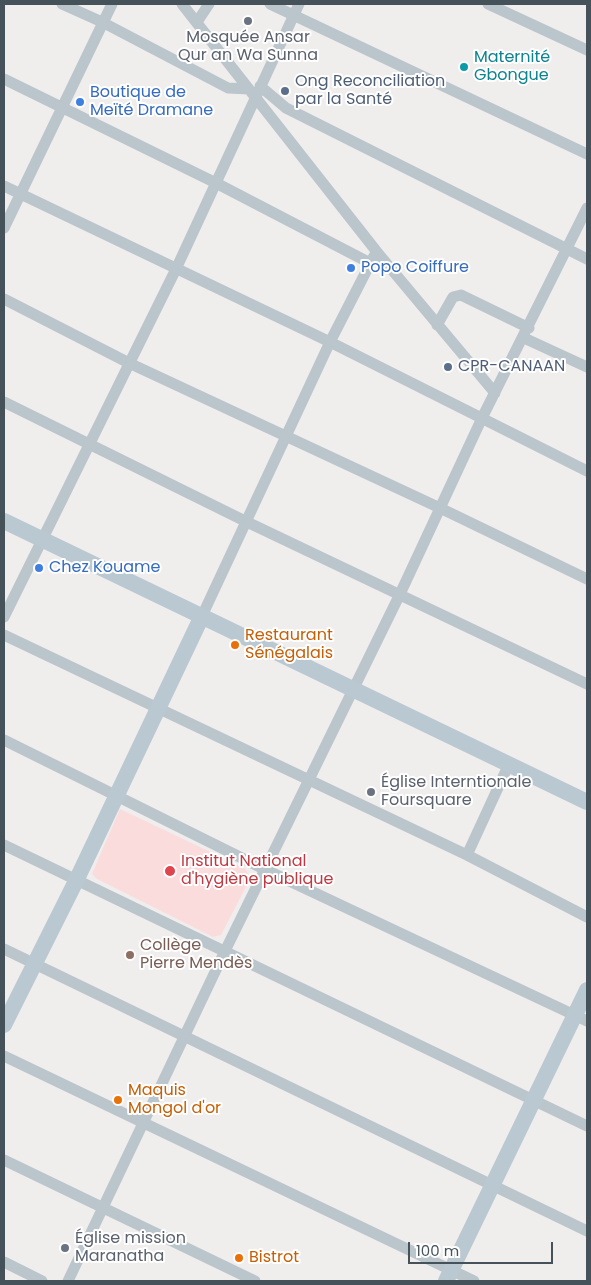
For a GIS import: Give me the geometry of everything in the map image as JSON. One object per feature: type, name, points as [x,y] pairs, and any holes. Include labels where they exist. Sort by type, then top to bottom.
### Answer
[{"type":"street","points":[[62,4],[102,22],[228,88],[255,91],[279,105],[587,259]]},
{"type":"street","points":[[4,228],[112,4]]},
{"type":"street","points":[[182,4],[255,91],[373,257],[438,325],[495,393]]},
{"type":"street","points":[[197,22],[208,4]]},
{"type":"street","points":[[270,4],[587,154]]},
{"type":"street","points":[[4,617],[176,269],[216,183],[255,91],[299,4]]},
{"type":"street","points":[[488,4],[587,50]]},
{"type":"street","points":[[4,79],[216,183],[373,257]]},
{"type":"street","points":[[4,186],[330,342],[587,471]]},
{"type":"street","points":[[68,1281],[224,953],[354,690],[482,418],[587,208]]},
{"type":"street","points":[[4,1025],[76,881],[114,796],[247,522],[330,342],[373,257]]},
{"type":"street","points":[[438,325],[453,297],[461,295],[587,367]]},
{"type":"street","points":[[4,299],[129,363],[440,508],[587,579]]},
{"type":"street","points":[[4,402],[247,522],[587,684]]},
{"type":"street","points":[[4,521],[587,802]]},
{"type":"street","points":[[4,635],[157,709],[310,779],[467,855],[587,917]]},
{"type":"street","points":[[4,740],[266,870],[581,1019]]},
{"type":"street","points":[[467,855],[509,764]]},
{"type":"street","points":[[4,845],[224,953],[587,1126]]},
{"type":"street","points":[[4,949],[587,1231]]},
{"type":"street","points":[[449,1276],[533,1100],[581,1019],[587,990]]},
{"type":"street","points":[[4,1056],[144,1122],[449,1276],[474,1281]]},
{"type":"street","points":[[4,1160],[255,1281]]},
{"type":"street","points":[[4,1262],[42,1281]]},
{"type":"shaded area","name":"Institut National d'hygiène publique","points":[[120,809],[246,869],[250,879],[221,935],[213,937],[97,879],[92,874]]},
{"type":"place","name":"Mosquée Ansar Qur an Wa Sunna","points":[[248,21]]},
{"type":"place","name":"Maternité Gbongue","points":[[464,67]]},
{"type":"place","name":"Ong Reconciliation par la Santé","points":[[285,91]]},
{"type":"place","name":"Boutique de Meïté Dramane","points":[[80,102]]},
{"type":"place","name":"Popo Coiffure","points":[[351,268]]},
{"type":"place","name":"CPR-CANAAN","points":[[448,367]]},
{"type":"place","name":"Chez Kouame","points":[[39,568]]},
{"type":"place","name":"Restaurant Sénégalais","points":[[235,645]]},
{"type":"place","name":"Église Interntionale Foursquare","points":[[371,792]]},
{"type":"place","name":"Institut National d'hygiène publique","points":[[170,871]]},
{"type":"place","name":"Collège Pierre Mendès","points":[[130,955]]},
{"type":"place","name":"Maquis Mongol d'or","points":[[118,1100]]},
{"type":"place","name":"Église mission Maranatha","points":[[65,1248]]},
{"type":"place","name":"Bistrot","points":[[239,1258]]}]
